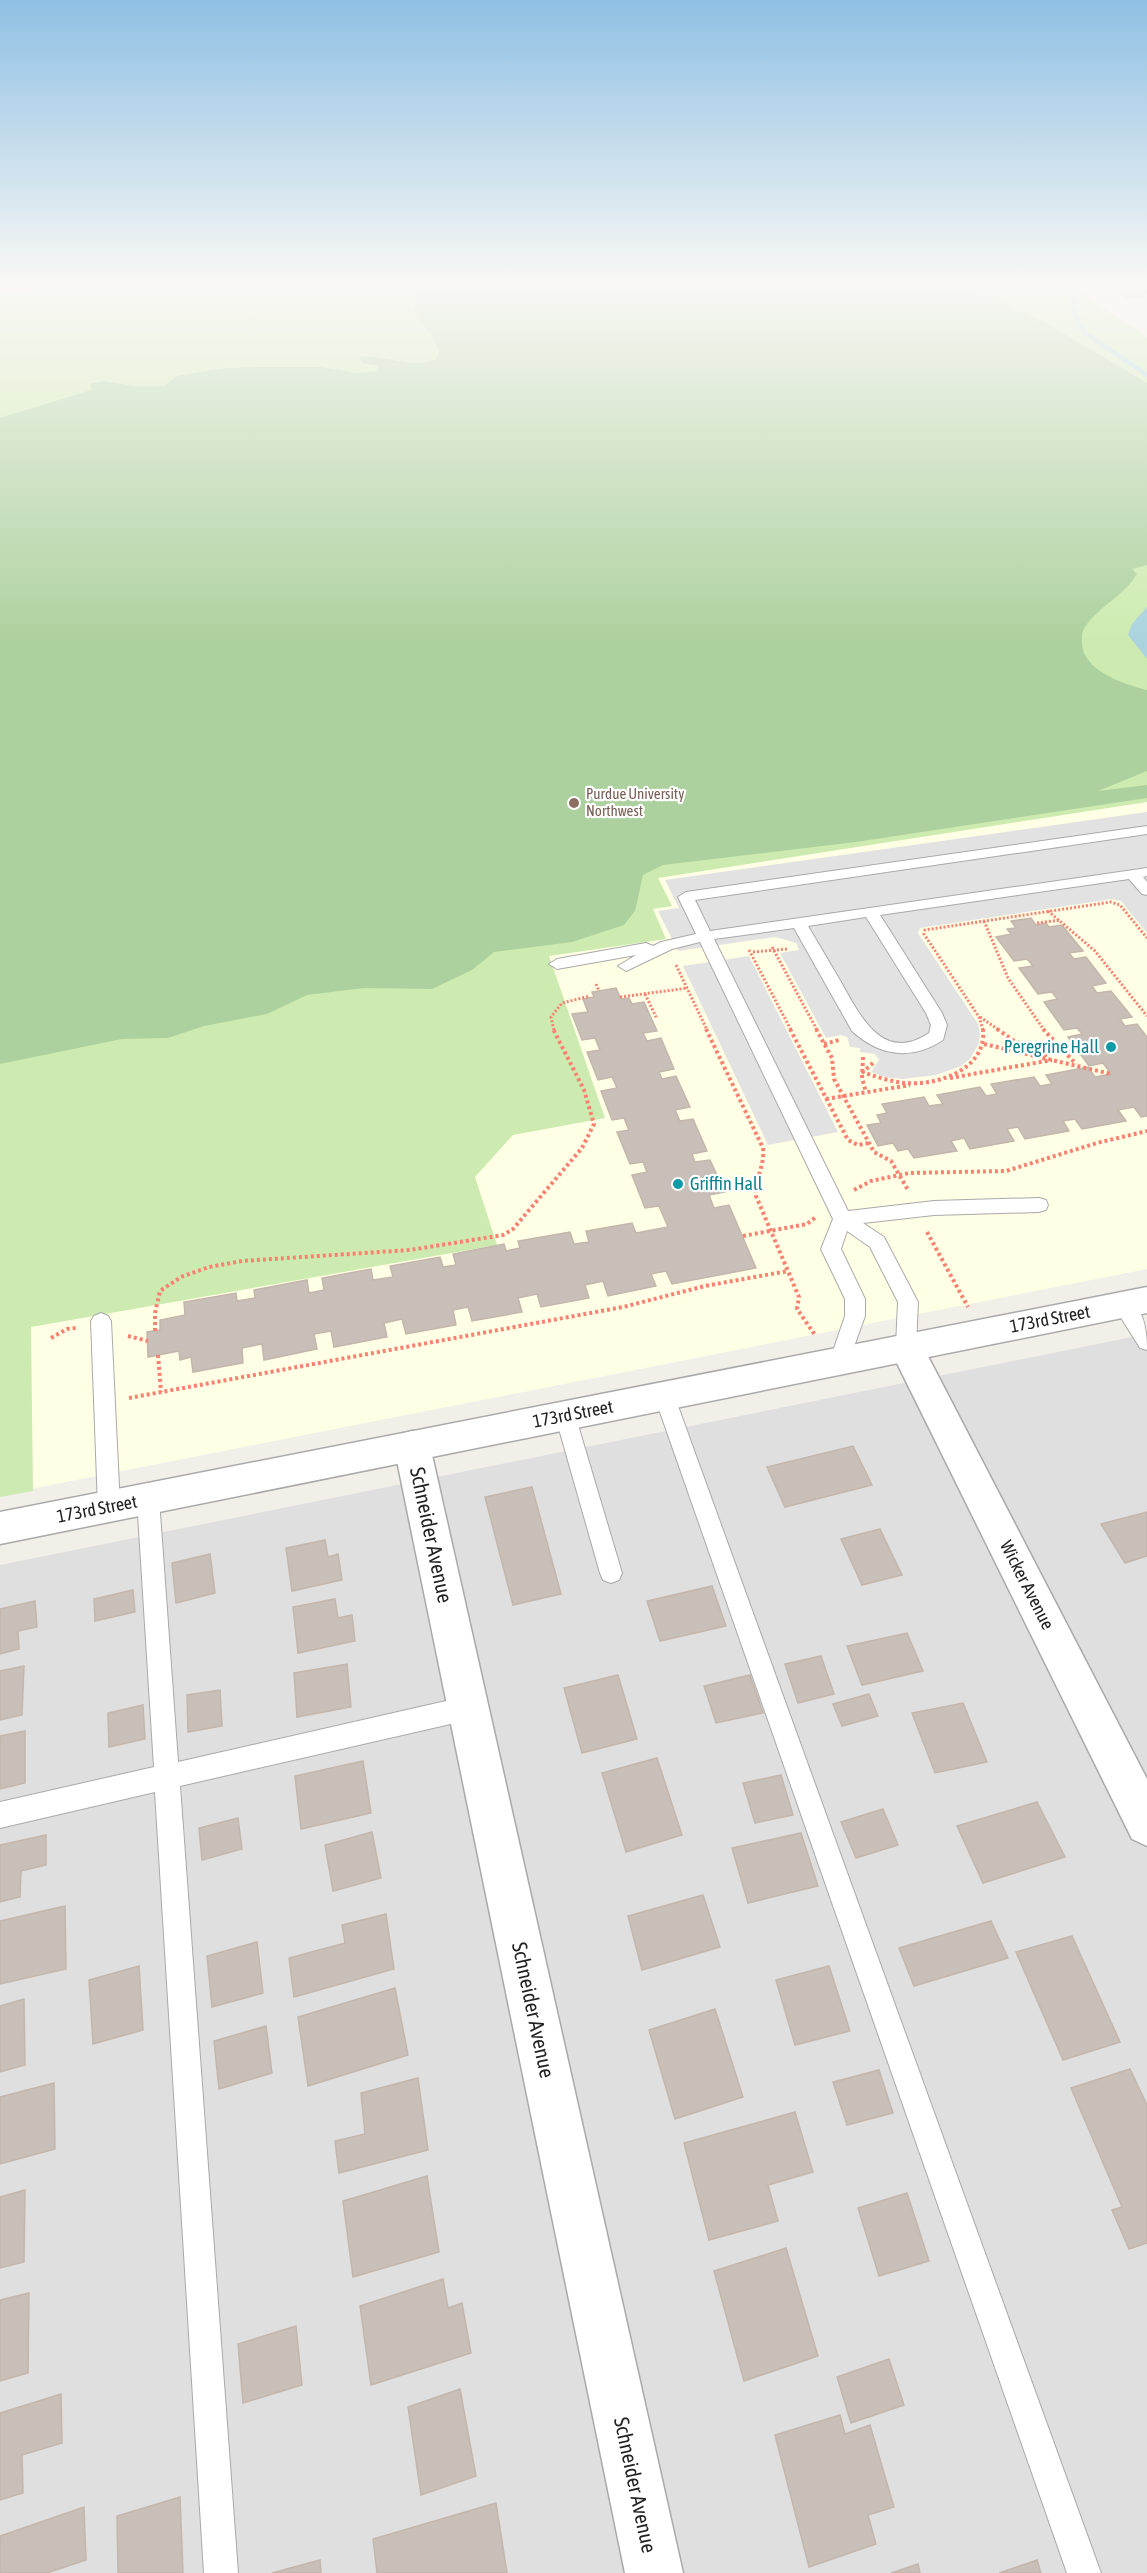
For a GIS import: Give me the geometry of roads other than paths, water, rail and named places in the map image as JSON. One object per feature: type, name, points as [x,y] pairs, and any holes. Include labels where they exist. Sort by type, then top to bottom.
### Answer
[{"type":"street","name":"173rd Street","points":[[0,1528],[1135,1303]]},
{"type":"street","name":"Wicker Avenue","points":[[906,1347],[1147,1824]]},
{"type":"street","name":"Schneider Avenue","points":[[412,1446],[654,2573]]},
{"type":"lane","points":[[906,1347],[908,1302],[877,1242],[838,1211],[686,897],[1147,830]]},
{"type":"lane","points":[[557,964],[706,936],[1140,873],[1147,891]]},
{"type":"lane","points":[[799,923],[858,1027],[869,1039],[897,1049],[915,1048],[928,1044],[937,1036],[939,1025],[934,1013],[870,912]]},
{"type":"lane","points":[[626,966],[667,945]]},
{"type":"lane","points":[[838,1211],[1039,1205]]},
{"type":"lane","points":[[837,1361],[855,1316],[855,1299],[831,1249],[838,1211]]},
{"type":"lane","points":[[1135,1303],[1147,1342]]},
{"type":"lane","points":[[101,1321],[109,1506]]},
{"type":"lane","points":[[664,1395],[1084,2573]]},
{"type":"lane","points":[[565,1415],[611,1573]]},
{"type":"lane","points":[[148,1499],[221,2573]]},
{"type":"lane","points":[[0,1815],[468,1708]]},
{"type":"water","points":[[1147,607],[1147,659],[1128,635],[1132,624]]},
{"type":"place","name":"Purdue University Northwest","points":[[574,803]]},
{"type":"place","name":"Peregrine Hall","points":[[1111,1047]]},
{"type":"place","name":"Griffin Hall","points":[[678,1184]]}]
